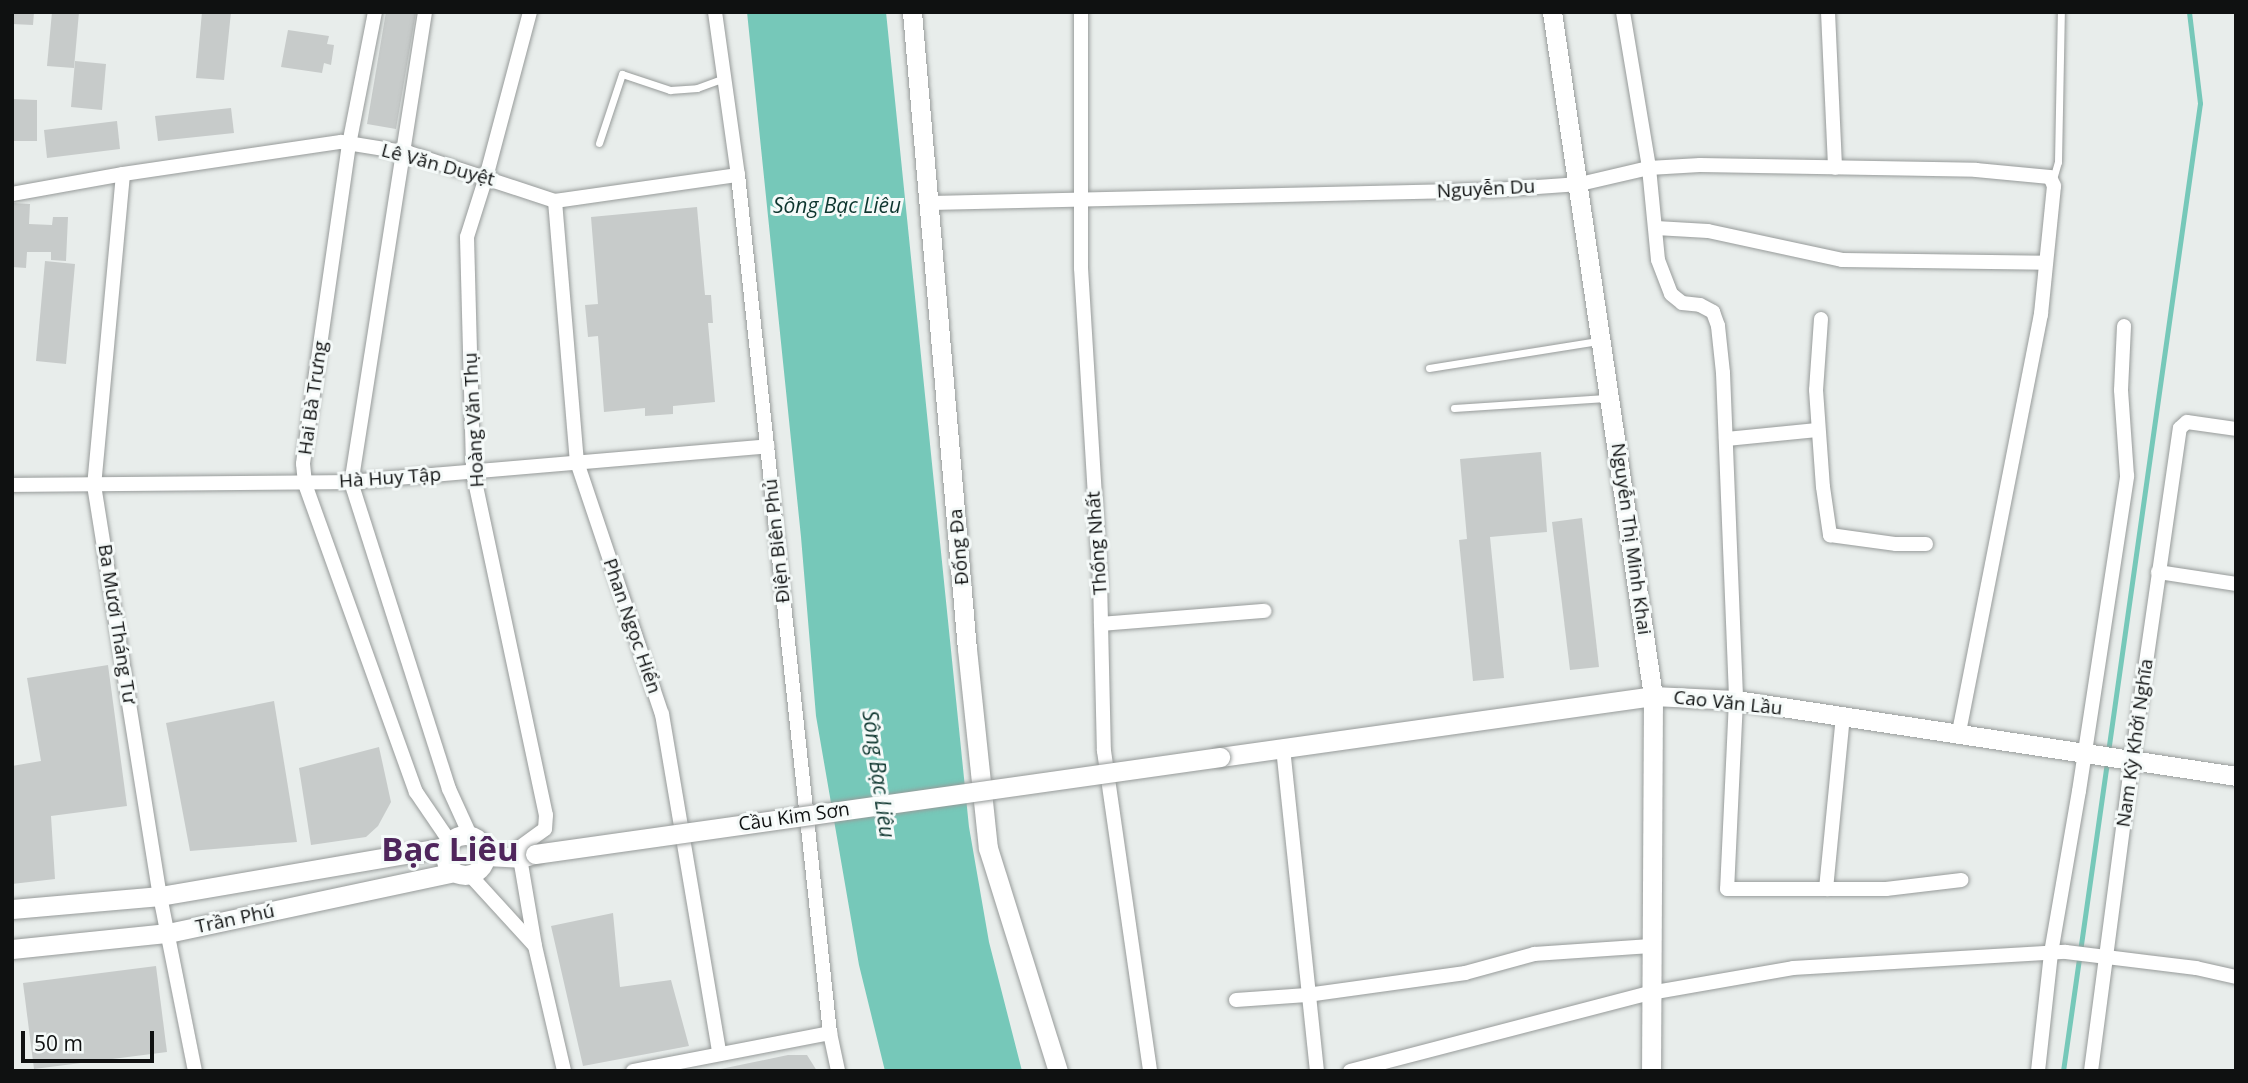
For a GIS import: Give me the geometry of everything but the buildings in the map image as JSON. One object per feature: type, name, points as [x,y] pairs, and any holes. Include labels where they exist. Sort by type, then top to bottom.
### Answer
[{"type":"main road","name":"Đống Đa","points":[[912,12],[931,203],[967,649],[988,848],[1058,1071]]},
{"type":"main road","name":"Nguyễn Thị Minh Khai","points":[[1552,12],[1580,184],[1653,696],[1651,1071]]},
{"type":"main road","name":"Cao Văn Lầu","points":[[1220,757],[1653,696],[1736,700],[1958,736],[2236,776]]},
{"type":"main road","name":"Cầu Kim Sơn","points":[[527,856],[1220,757]]},
{"type":"main road","points":[[470,835],[482,843],[486,856],[481,869],[462,874],[445,860],[448,844],[456,837],[470,835]]},
{"type":"main road","name":"Trần Phú","points":[[12,909],[160,896],[448,844]]},
{"type":"main road","points":[[486,856],[527,856]]},
{"type":"main road","name":"Trần Phú","points":[[12,948],[168,933],[462,874]]},
{"type":"street","name":"Hai Bà Trưng","points":[[375,12],[349,144],[303,464],[305,484],[416,792],[448,844]]},
{"type":"street","points":[[425,12],[351,482],[449,789],[470,835]]},
{"type":"street","name":"Hoàng Văn Thụ","points":[[527,856],[520,847],[545,829],[546,815],[473,472],[467,237],[486,177],[530,12]]},
{"type":"street","name":"Điện Biên Phủ","points":[[715,12],[738,175],[830,1033],[838,1071]]},
{"type":"street","name":"Thống Nhất","points":[[1080,12],[1081,268],[1101,624],[1104,751],[1150,1071]]},
{"type":"street","points":[[1623,12],[1649,168],[1658,260],[1671,294],[1682,303],[1700,305],[1713,312],[1718,326],[1726,439],[1736,700],[1727,889],[1886,889],[1961,880]]},
{"type":"street","points":[[1828,12],[1835,168]]},
{"type":"street","name":"Lê Văn Duyệt","points":[[12,194],[123,174],[341,142],[402,152],[555,201],[738,175]]},
{"type":"street","name":"Nguyễn Du","points":[[931,203],[1495,190],[1580,184],[1649,168],[1700,165],[1976,170],[2047,177]]},
{"type":"street","name":"Ba Mươi Tháng Tư","points":[[123,174],[94,485],[160,896],[195,1071]]},
{"type":"street","points":[[1958,736],[2041,314],[2046,263],[2047,177]]},
{"type":"street","name":"Phan Ngọc Hiển","points":[[555,201],[577,463],[662,713],[719,1052]]},
{"type":"street","points":[[1656,228],[1708,231],[1842,260],[2046,263]]},
{"type":"street","points":[[1821,319],[1816,390],[1830,535],[1896,544],[1926,544]]},
{"type":"street","points":[[2038,1071],[2092,755],[2127,476],[2122,405],[2124,327]]},
{"type":"street","name":"Nam Kỳ Khởi Nghĩa","points":[[2091,1071],[2130,760],[2180,428],[2191,422],[2236,429]]},
{"type":"street","points":[[1726,439],[1818,430]]},
{"type":"street","name":"Hà Huy Tập","points":[[12,485],[351,482],[767,446]]},
{"type":"street","points":[[2158,572],[2236,584]]},
{"type":"street","points":[[1101,624],[1264,611]]},
{"type":"street","points":[[1826,889],[1843,717]]},
{"type":"street","points":[[1283,748],[1317,1071]]},
{"type":"street","points":[[527,856],[535,946],[564,1071]]},
{"type":"street","points":[[462,874],[535,946]]},
{"type":"street","points":[[1236,1000],[1307,995],[1465,973],[1535,954],[1650,946]]},
{"type":"street","points":[[1350,1071],[1650,993],[1793,968],[2088,953],[2236,977]]},
{"type":"street","points":[[633,1071],[719,1052],[830,1033]]},
{"type":"lane","points":[[2047,177],[2058,163],[2061,12]]},
{"type":"lane","points":[[599,143],[622,74],[670,90],[697,88],[724,78]]},
{"type":"lane","points":[[1429,368],[1602,341]]},
{"type":"lane","points":[[1454,408],[1611,398]]},
{"type":"water","name":"Sông Bạc Liêu","points":[[747,12],[886,12],[969,827],[989,942],[1022,1071],[885,1071],[859,965],[816,716],[801,537]]},
{"type":"waterway","points":[[2108,752],[2200,103],[2189,12]]},
{"type":"waterway","points":[[2063,1071],[2107,762]]},
{"type":"district","name":"Bạc Liêu","points":[[450,849]]}]
